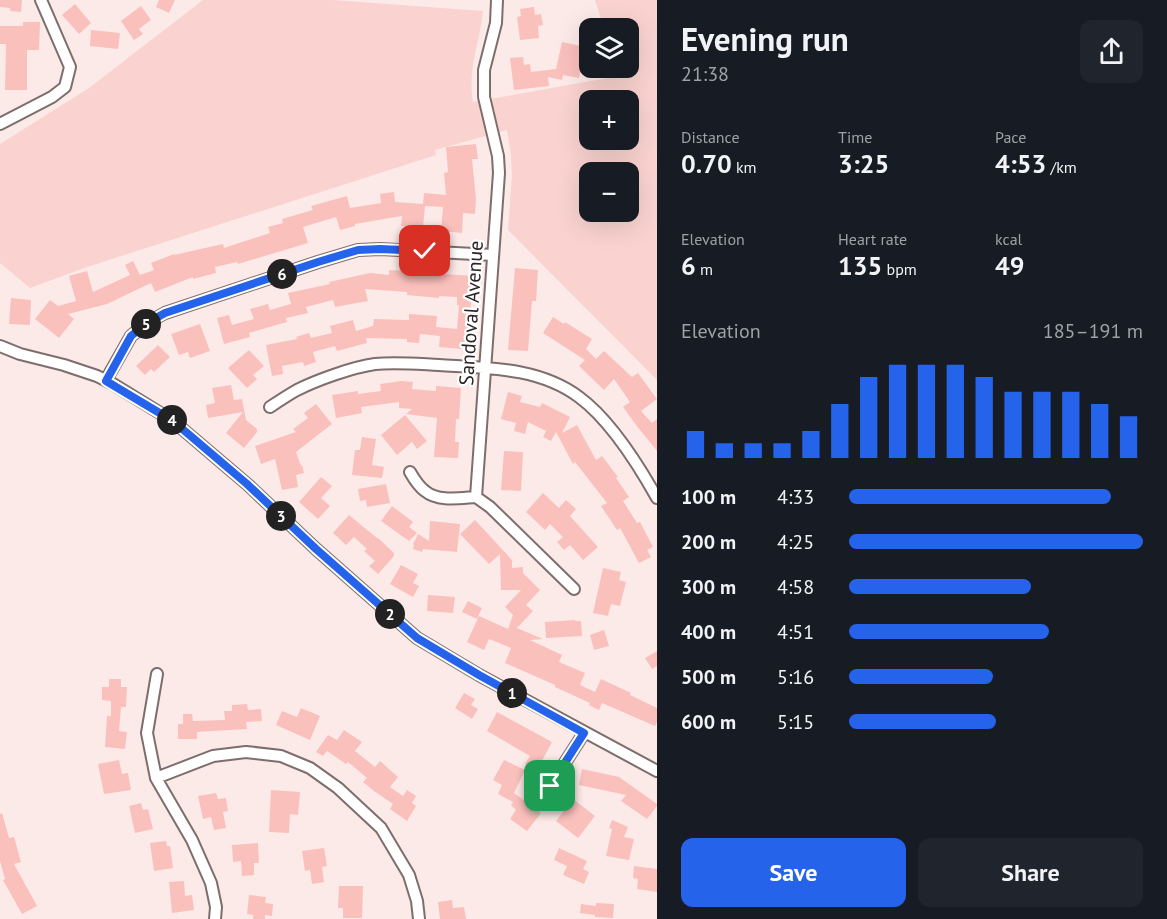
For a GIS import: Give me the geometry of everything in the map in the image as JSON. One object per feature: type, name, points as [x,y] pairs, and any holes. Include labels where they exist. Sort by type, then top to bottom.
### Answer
[{"type":"street","points":[[1,120],[52,97],[65,87],[70,67],[42,0]]},
{"type":"street","name":"Sandoval Avenue","points":[[476,497],[499,164],[484,97],[484,70],[495,23],[497,0]]},
{"type":"street","points":[[106,381],[131,336],[147,323],[165,313],[318,262],[358,250],[380,249],[493,255]]},
{"type":"street","points":[[0,345],[20,354],[97,376],[173,421],[247,484],[316,549],[417,638],[479,675],[657,771]]},
{"type":"street","points":[[270,407],[298,390],[374,364],[395,363],[526,372],[552,381],[579,397],[597,413],[622,444],[657,498]]},
{"type":"street","points":[[410,472],[426,493],[456,498],[476,497],[490,507],[574,589]]},
{"type":"street","points":[[157,674],[147,734],[156,778],[192,840],[211,883],[216,907],[215,919]]},
{"type":"street","points":[[550,786],[584,733]]},
{"type":"street","points":[[156,778],[213,756],[246,752],[281,756],[310,768],[338,788],[381,828],[409,875],[417,901],[419,919]]},
{"type":"shaded area","points":[[203,0],[333,0],[483,11],[473,67],[473,102],[608,78],[639,78],[639,18],[601,18],[595,0],[657,0],[657,380],[508,230],[512,175],[507,130],[435,150],[436,155],[87,267],[30,288],[0,263],[0,144],[89,88]]},
{"type":"building","points":[[0,0],[22,0],[21,12],[0,7]]},
{"type":"building","points":[[159,0],[175,0],[169,13],[156,7]]},
{"type":"building","points":[[75,4],[91,23],[79,34],[62,15]]},
{"type":"building","points":[[141,6],[151,20],[139,29],[143,34],[134,40],[121,21]]},
{"type":"building","points":[[534,7],[535,15],[541,14],[543,25],[538,26],[539,38],[520,40],[517,17],[521,16],[520,9]]},
{"type":"building","points":[[23,22],[40,22],[39,50],[27,50],[27,90],[5,90],[6,44],[0,44],[0,26],[23,26]]},
{"type":"building","points":[[91,30],[120,33],[118,49],[90,46]]},
{"type":"building","points":[[562,42],[579,46],[579,78],[563,75],[562,80],[548,77],[549,86],[514,90],[510,58],[523,57],[524,65],[530,64],[531,72],[556,69]]},
{"type":"building","points":[[476,144],[478,159],[472,159],[476,199],[475,214],[463,213],[462,233],[441,231],[443,207],[425,206],[423,227],[401,226],[402,216],[355,224],[355,226],[340,230],[336,217],[303,227],[308,243],[238,264],[237,262],[215,267],[216,273],[193,279],[193,277],[155,292],[151,283],[107,304],[68,314],[74,319],[59,338],[35,319],[50,300],[58,306],[76,301],[69,276],[87,271],[93,292],[130,275],[125,265],[133,261],[140,275],[154,270],[151,263],[174,254],[223,244],[224,248],[270,233],[268,227],[283,223],[282,219],[313,210],[311,206],[347,196],[350,208],[381,203],[380,194],[394,192],[395,202],[423,204],[424,193],[446,195],[444,173],[448,172],[446,147]]},
{"type":"building","points":[[515,268],[538,270],[536,301],[532,301],[528,351],[508,350]]},
{"type":"building","points":[[389,270],[473,276],[470,343],[462,342],[461,349],[439,347],[440,336],[420,334],[419,343],[407,342],[407,339],[366,338],[367,343],[337,351],[335,346],[313,352],[316,362],[304,366],[303,362],[282,366],[283,374],[272,376],[266,345],[297,339],[296,337],[309,333],[311,338],[332,333],[330,326],[353,320],[356,331],[373,326],[374,319],[409,320],[409,314],[437,316],[436,327],[457,329],[459,305],[457,305],[457,297],[439,296],[439,298],[407,295],[407,292],[365,289],[368,301],[335,307],[333,300],[306,307],[308,313],[286,318],[287,322],[249,333],[250,337],[224,344],[217,318],[229,315],[232,325],[254,319],[250,309],[268,304],[270,310],[291,304],[288,293],[370,273],[389,275]]},
{"type":"building","points":[[11,298],[31,300],[30,325],[9,324]]},
{"type":"building","points":[[553,317],[592,339],[586,349],[596,359],[604,351],[632,377],[638,373],[657,399],[641,411],[652,423],[657,419],[657,451],[623,407],[630,402],[614,379],[604,390],[579,366],[585,360],[543,333]]},
{"type":"building","points":[[200,324],[210,351],[190,358],[188,352],[179,355],[171,334]]},
{"type":"building","points":[[158,345],[170,357],[154,372],[151,369],[145,375],[136,366]]},
{"type":"building","points":[[249,350],[264,366],[253,375],[257,379],[247,388],[228,368]]},
{"type":"building","points":[[413,382],[412,389],[436,391],[436,386],[461,388],[455,442],[459,442],[458,458],[434,457],[437,418],[406,414],[412,409],[399,408],[399,402],[361,407],[362,413],[336,418],[332,395],[358,391],[358,394],[381,391],[380,384]]},
{"type":"building","points":[[231,385],[234,400],[242,399],[246,420],[257,429],[244,448],[226,433],[243,412],[208,418],[206,405],[215,403],[212,388]]},
{"type":"building","points":[[508,392],[522,396],[520,402],[540,407],[542,403],[570,417],[562,433],[577,425],[596,460],[602,456],[618,477],[616,478],[629,497],[623,501],[637,523],[640,522],[653,547],[647,550],[651,557],[639,563],[620,528],[617,530],[601,506],[607,503],[575,462],[573,464],[556,432],[551,441],[543,437],[546,431],[528,422],[525,434],[514,431],[516,423],[501,419]]},
{"type":"building","points":[[316,404],[332,424],[296,452],[304,473],[296,475],[298,487],[282,490],[275,459],[261,464],[255,446],[296,432],[293,429],[308,418],[304,413]]},
{"type":"building","points":[[405,415],[427,441],[417,449],[412,442],[397,455],[381,435]]},
{"type":"building","points":[[362,437],[376,439],[372,465],[384,467],[382,478],[352,475],[355,450],[360,450]]},
{"type":"building","points":[[504,451],[523,452],[521,491],[501,490]]},
{"type":"building","points":[[321,477],[332,486],[321,498],[330,506],[318,519],[299,502]]},
{"type":"building","points":[[386,484],[390,503],[367,507],[366,500],[360,501],[358,489]]},
{"type":"building","points":[[543,493],[559,508],[566,500],[576,509],[570,516],[598,547],[583,560],[570,545],[564,550],[557,542],[563,537],[550,524],[545,530],[526,512]]},
{"type":"building","points":[[392,506],[413,522],[409,527],[417,533],[409,541],[381,521]]},
{"type":"building","points":[[349,515],[394,553],[394,556],[378,574],[369,566],[375,561],[364,551],[367,549],[354,537],[346,545],[333,533]]},
{"type":"building","points":[[475,520],[512,560],[512,568],[523,567],[523,573],[540,590],[526,605],[533,611],[517,628],[543,639],[530,640],[562,655],[559,662],[585,673],[580,685],[595,692],[601,679],[657,708],[655,726],[602,703],[599,710],[555,685],[505,663],[511,648],[489,639],[484,650],[467,642],[479,616],[508,629],[513,615],[505,607],[521,590],[501,590],[500,554],[489,564],[460,534]]},
{"type":"building","points":[[430,521],[460,524],[457,552],[423,549],[422,552],[413,549],[418,534],[429,541]]},
{"type":"building","points":[[401,565],[418,574],[413,583],[419,586],[413,597],[390,584]]},
{"type":"building","points":[[603,568],[621,572],[619,580],[626,582],[620,606],[611,604],[608,616],[593,613]]},
{"type":"building","points":[[428,595],[455,597],[453,613],[427,611]]},
{"type":"building","points":[[468,601],[482,608],[477,619],[462,612]]},
{"type":"building","points":[[581,621],[582,636],[546,638],[545,622]]},
{"type":"building","points":[[604,630],[609,646],[594,650],[590,635]]},
{"type":"building","points":[[657,651],[657,666],[652,669],[645,658]]},
{"type":"building","points":[[109,679],[121,679],[121,687],[127,687],[126,707],[121,707],[119,731],[127,732],[125,749],[105,747],[107,716],[111,716],[111,701],[102,700],[102,687],[109,687]]},
{"type":"building","points":[[464,693],[475,699],[471,705],[478,709],[472,719],[455,708]]},
{"type":"building","points":[[247,704],[248,710],[261,709],[262,721],[246,722],[247,729],[197,732],[197,739],[178,739],[178,724],[183,724],[183,714],[192,714],[193,721],[225,720],[224,711],[232,711],[232,705]]},
{"type":"building","points":[[301,708],[320,716],[310,740],[276,725],[282,711],[297,717]]},
{"type":"building","points":[[497,712],[552,742],[537,770],[525,764],[530,756],[487,731]]},
{"type":"building","points":[[344,730],[362,742],[355,751],[375,767],[380,761],[398,777],[390,787],[403,796],[407,790],[416,796],[412,803],[416,806],[407,821],[390,809],[393,804],[363,782],[367,778],[348,762],[346,764],[327,751],[323,756],[316,752],[328,735],[337,740]]},
{"type":"building","points":[[119,760],[122,774],[128,773],[131,790],[104,794],[98,764]]},
{"type":"building","points":[[504,760],[525,770],[514,793],[541,813],[527,831],[510,819],[516,810],[511,805],[513,802],[498,794],[502,785],[493,780]]},
{"type":"building","points":[[582,769],[619,777],[657,806],[647,819],[621,801],[626,795],[579,785]]},
{"type":"building","points":[[271,790],[300,792],[298,815],[290,814],[289,833],[269,832]]},
{"type":"building","points":[[216,793],[218,799],[226,798],[228,811],[223,812],[226,828],[214,830],[211,817],[203,819],[198,796]]},
{"type":"building","points":[[573,799],[595,816],[578,838],[556,821]]},
{"type":"building","points":[[141,803],[143,810],[148,809],[153,829],[135,833],[129,806]]},
{"type":"building","points":[[2,813],[9,838],[14,837],[21,862],[14,864],[37,906],[22,914],[3,880],[5,879],[0,861],[0,814]]},
{"type":"building","points":[[612,820],[628,827],[624,837],[634,839],[629,860],[606,856]]},
{"type":"building","points":[[166,841],[167,846],[170,846],[173,868],[154,871],[150,843]]},
{"type":"building","points":[[258,843],[259,863],[254,863],[254,875],[242,876],[241,861],[233,862],[232,845]]},
{"type":"building","points":[[324,848],[327,866],[322,867],[324,882],[312,884],[310,870],[305,871],[302,851]]},
{"type":"building","points":[[559,848],[587,861],[583,869],[589,872],[584,884],[563,875],[567,866],[554,860]]},
{"type":"building","points":[[634,866],[657,869],[657,892],[637,889],[638,879],[633,878]]},
{"type":"building","points":[[184,881],[185,896],[192,895],[194,910],[172,913],[169,882]]},
{"type":"building","points":[[339,886],[363,886],[362,918],[343,918],[343,908],[338,908]]},
{"type":"building","points":[[249,895],[266,897],[265,903],[273,904],[272,916],[265,915],[265,919],[253,919],[253,915],[247,914]]},
{"type":"building","points":[[452,900],[453,908],[464,907],[466,919],[440,919],[438,902]]},
{"type":"building","points":[[596,903],[614,904],[613,918],[580,913],[581,904],[596,906]]},
{"type":"route","points":[[425,251],[358,250],[165,313],[147,323],[131,336],[106,381],[173,421],[247,484],[316,549],[417,638],[584,733],[550,786]]}]
